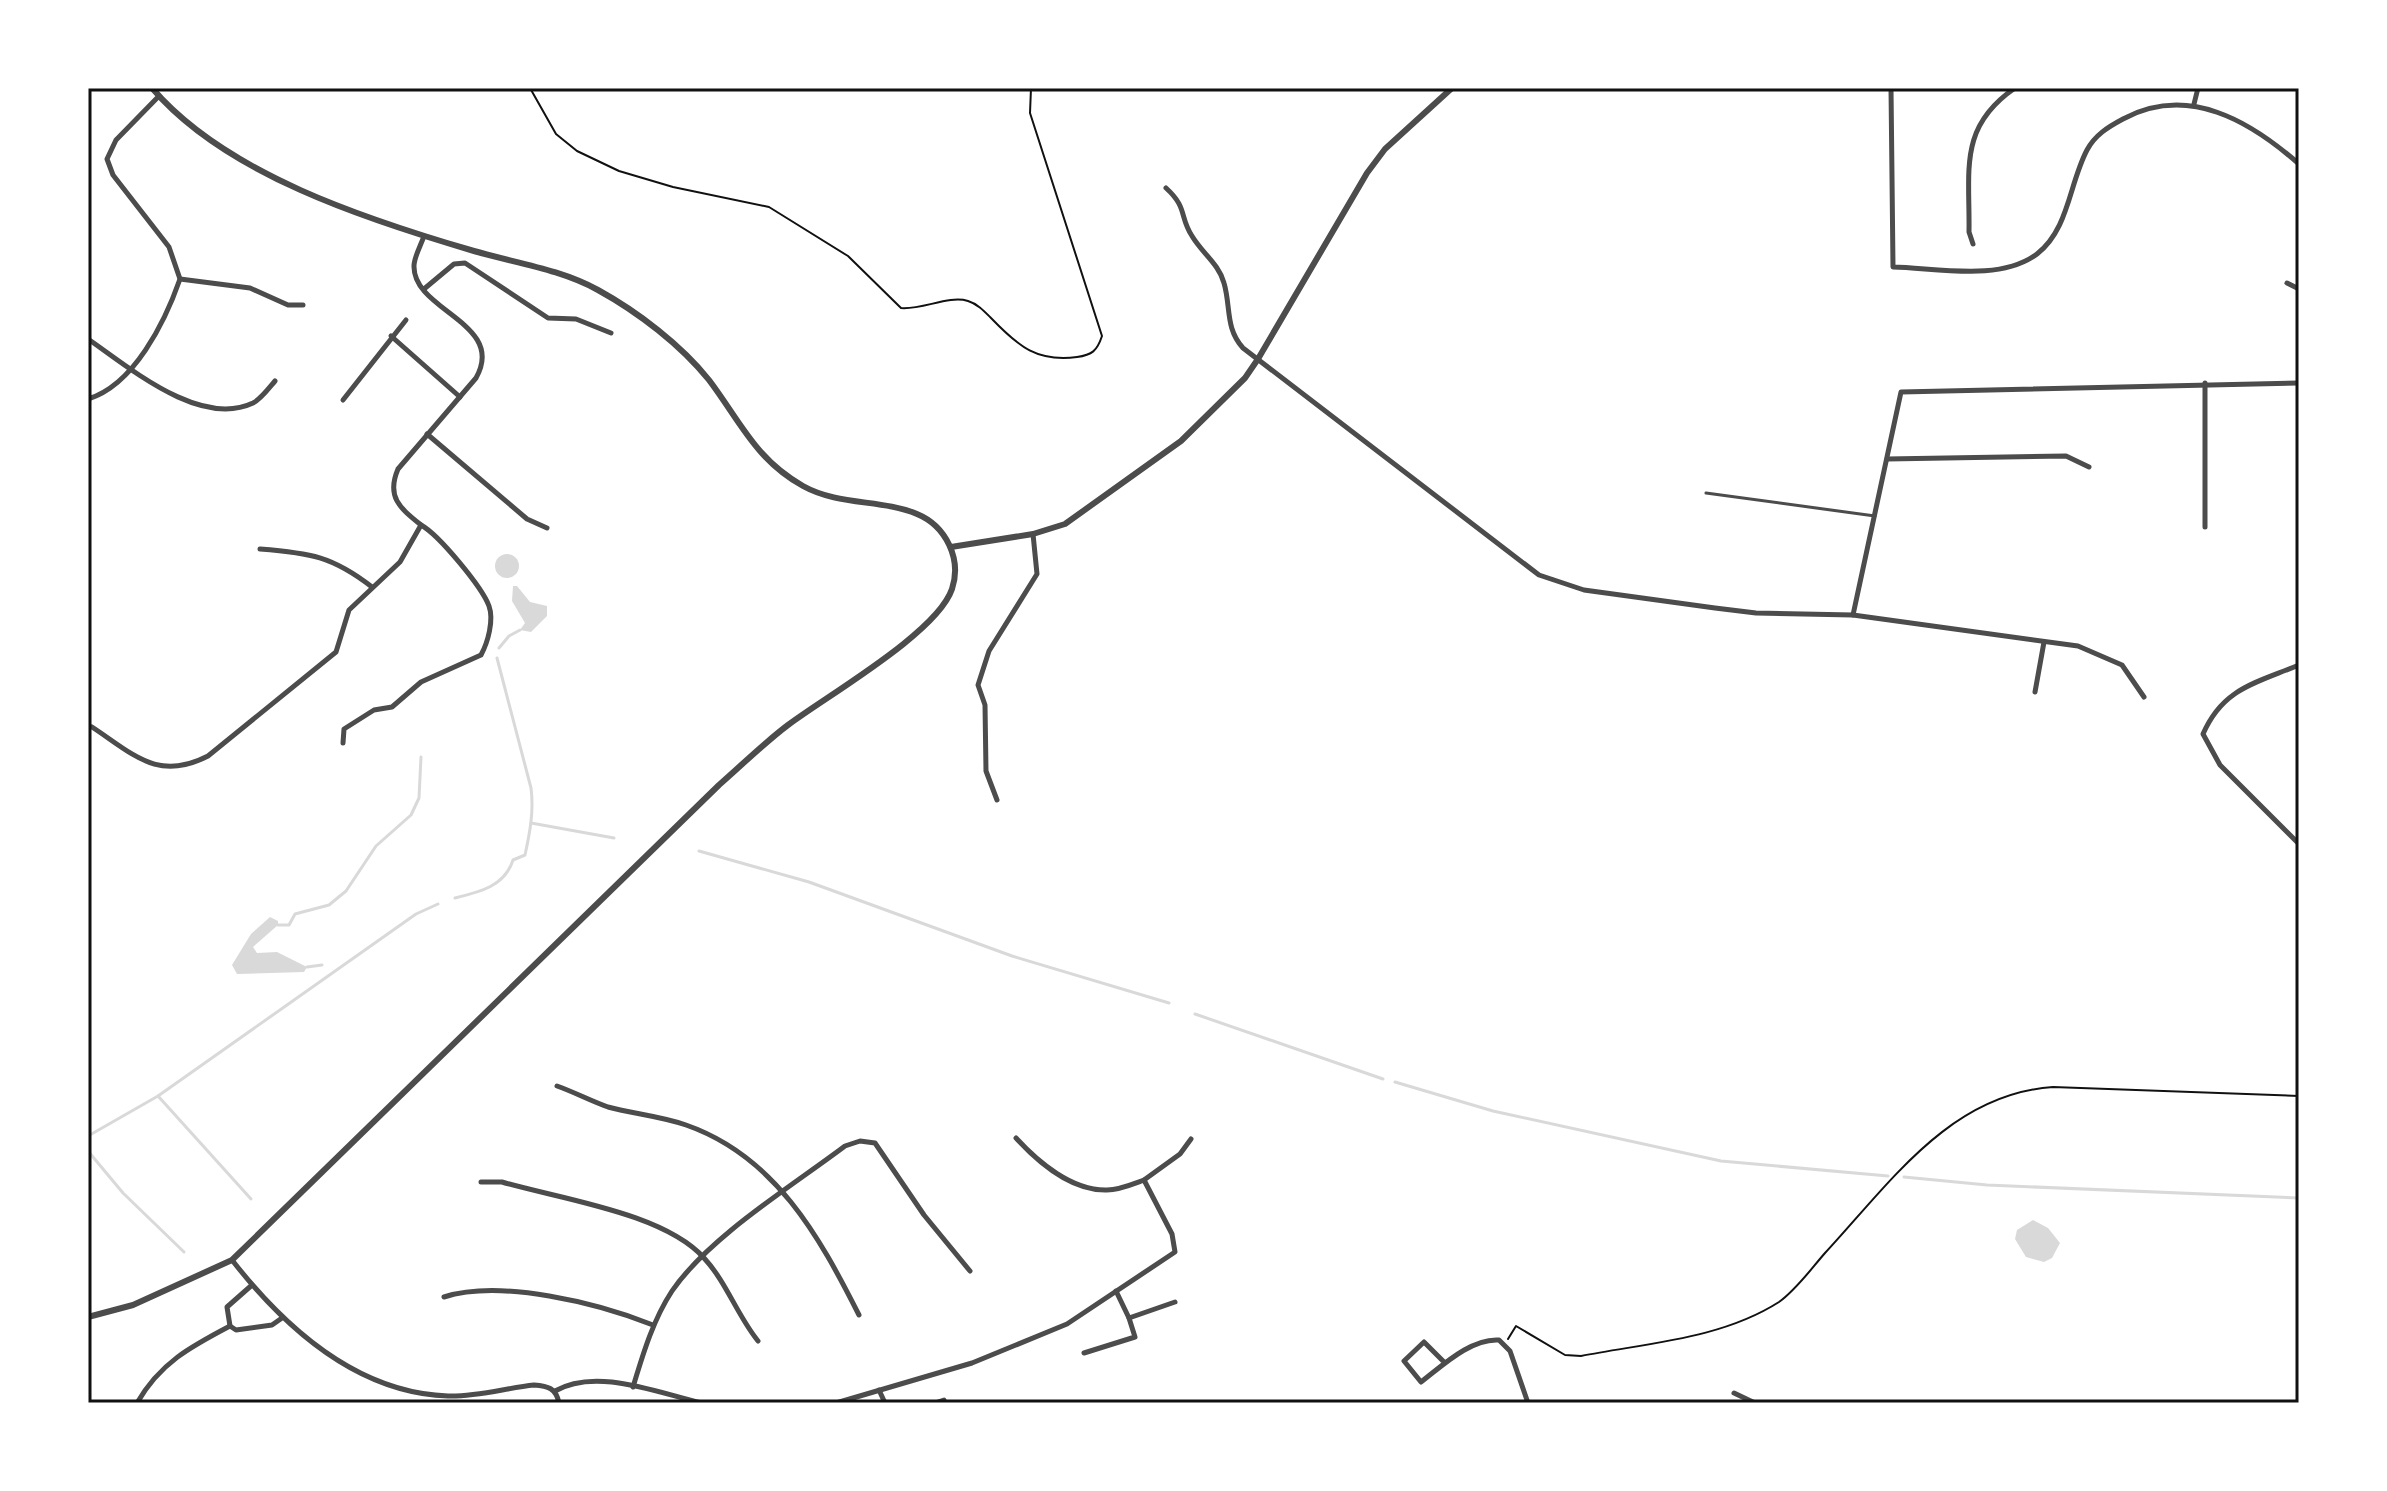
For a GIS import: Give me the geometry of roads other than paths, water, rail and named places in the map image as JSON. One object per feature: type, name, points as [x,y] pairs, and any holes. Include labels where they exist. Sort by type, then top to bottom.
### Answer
[{"type":"street","points":[[88,1317],[133,1305],[232,1260],[719,785],[785,727],[931,619],[952,589],[955,568],[951,547],[934,524],[916,513],[824,495],[777,468],[740,430],[709,381],[690,360],[647,322],[604,293],[574,279],[424,236],[293,185],[256,167],[191,126],[152,88]]},
{"type":"street","points":[[951,547],[1033,534],[1083,514],[1169,451],[1210,414],[1258,359],[1367,173],[1385,149],[1452,88]]},
{"type":"street","points":[[1891,88],[1893,267],[2002,269],[2038,253],[2061,223],[2087,150],[2101,131],[2147,108],[2194,104],[2239,121],[2276,144],[2299,164]]},
{"type":"street","points":[[1973,244],[1969,232],[1970,156],[1977,125],[1994,103],[2015,88]]},
{"type":"street","points":[[2194,104],[2198,88]]},
{"type":"street","points":[[88,399],[113,387],[130,368],[158,328],[180,279],[169,247],[113,175],[107,159],[116,140],[159,96]]},
{"type":"street","points":[[1166,188],[1183,204],[1191,235],[1215,265],[1224,283],[1234,338],[1539,575],[1584,590],[1715,608],[1756,613],[1853,615],[2078,646],[2105,655],[2122,665],[2144,697]]},
{"type":"street","points":[[343,743],[344,729],[374,710],[392,707],[421,682],[481,655],[486,646],[488,605],[442,542],[394,499],[391,484],[398,469],[481,370],[479,340],[417,281],[413,265],[424,236]]},
{"type":"street","points":[[424,289],[454,264],[465,263],[548,318],[576,319],[611,333]]},
{"type":"street","points":[[180,279],[250,288],[288,305],[303,305]]},
{"type":"street","points":[[2287,283],[2299,289]]},
{"type":"street","points":[[343,400],[406,320]]},
{"type":"street","points":[[391,336],[460,397]]},
{"type":"street","points":[[88,339],[166,390],[208,409],[235,408],[256,402],[275,381]]},
{"type":"street","points":[[2205,383],[2205,527]]},
{"type":"street","points":[[1853,615],[1901,392],[2299,383]]},
{"type":"street","points":[[427,434],[527,519],[547,528]]},
{"type":"street","points":[[1887,459],[2066,456],[2089,467]]},
{"type":"street","points":[[92,727],[149,765],[189,766],[208,756],[336,652],[349,610],[400,562],[421,525]]},
{"type":"street","points":[[997,800],[986,771],[985,705],[978,685],[989,651],[1037,574],[1033,534]]},
{"type":"street","points":[[260,549],[322,557],[343,565],[372,587]]},
{"type":"street","points":[[2035,692],[2044,642]]},
{"type":"street","points":[[2299,665],[2224,699],[2213,711],[2203,734],[2220,765],[2299,844]]},
{"type":"street","points":[[557,1086],[608,1106],[654,1115],[714,1137],[735,1149],[784,1192],[826,1250],[859,1315]]},
{"type":"street","points":[[1016,1138],[1034,1157],[1084,1187],[1109,1190],[1144,1180],[1180,1154],[1191,1139]]},
{"type":"street","points":[[633,1387],[653,1325],[673,1289],[704,1257],[845,1146],[860,1141],[875,1143],[924,1215],[970,1271]]},
{"type":"street","points":[[836,1403],[972,1363],[1067,1324],[1175,1252],[1172,1234],[1144,1180]]},
{"type":"street","points":[[481,1182],[502,1182],[643,1220],[669,1232],[704,1257],[758,1341]]},
{"type":"street","points":[[232,1260],[282,1318],[339,1361],[399,1389],[450,1396],[534,1385],[555,1391],[573,1381],[633,1387],[702,1403]]},
{"type":"street","points":[[252,1285],[227,1307],[230,1326],[236,1330],[272,1325],[282,1318]]},
{"type":"street","points":[[444,1297],[465,1290],[537,1294],[653,1325]]},
{"type":"street","points":[[1084,1353],[1135,1337],[1116,1291]]},
{"type":"street","points":[[1129,1318],[1175,1302]]},
{"type":"street","points":[[137,1403],[149,1382],[170,1359],[230,1326]]},
{"type":"street","points":[[1445,1363],[1424,1342],[1404,1361],[1421,1382],[1445,1363],[1487,1339],[1505,1344],[1528,1403]]},
{"type":"street","points":[[879,1390],[885,1403]]},
{"type":"street","points":[[555,1391],[559,1403]]},
{"type":"street","points":[[1734,1393],[1755,1403]]},
{"type":"street","points":[[935,1403],[944,1400]]},
{"type":"lane","points":[[1706,493],[1875,516]]},
{"type":"waterway","points":[[499,648],[509,636],[520,630]]},
{"type":"waterway","points":[[455,898],[498,882],[513,860],[525,855],[528,838],[532,813],[531,788],[497,658]]},
{"type":"waterway","points":[[278,925],[289,925],[295,914],[329,905],[346,891],[376,846],[411,815],[419,798],[421,757]]},
{"type":"waterway","points":[[531,823],[614,838]]},
{"type":"waterway","points":[[699,851],[809,882],[1012,956],[1169,1003]]},
{"type":"waterway","points":[[88,1136],[158,1096],[416,914],[438,904]]},
{"type":"waterway","points":[[307,967],[322,965]]},
{"type":"waterway","points":[[1195,1014],[1383,1079]]},
{"type":"waterway","points":[[1395,1082],[1493,1111],[1721,1161],[1888,1176]]},
{"type":"waterway","points":[[158,1096],[251,1199]]},
{"type":"waterway","points":[[88,1151],[123,1193],[184,1252]]},
{"type":"waterway","points":[[1904,1177],[1987,1185],[2299,1198]]}]
